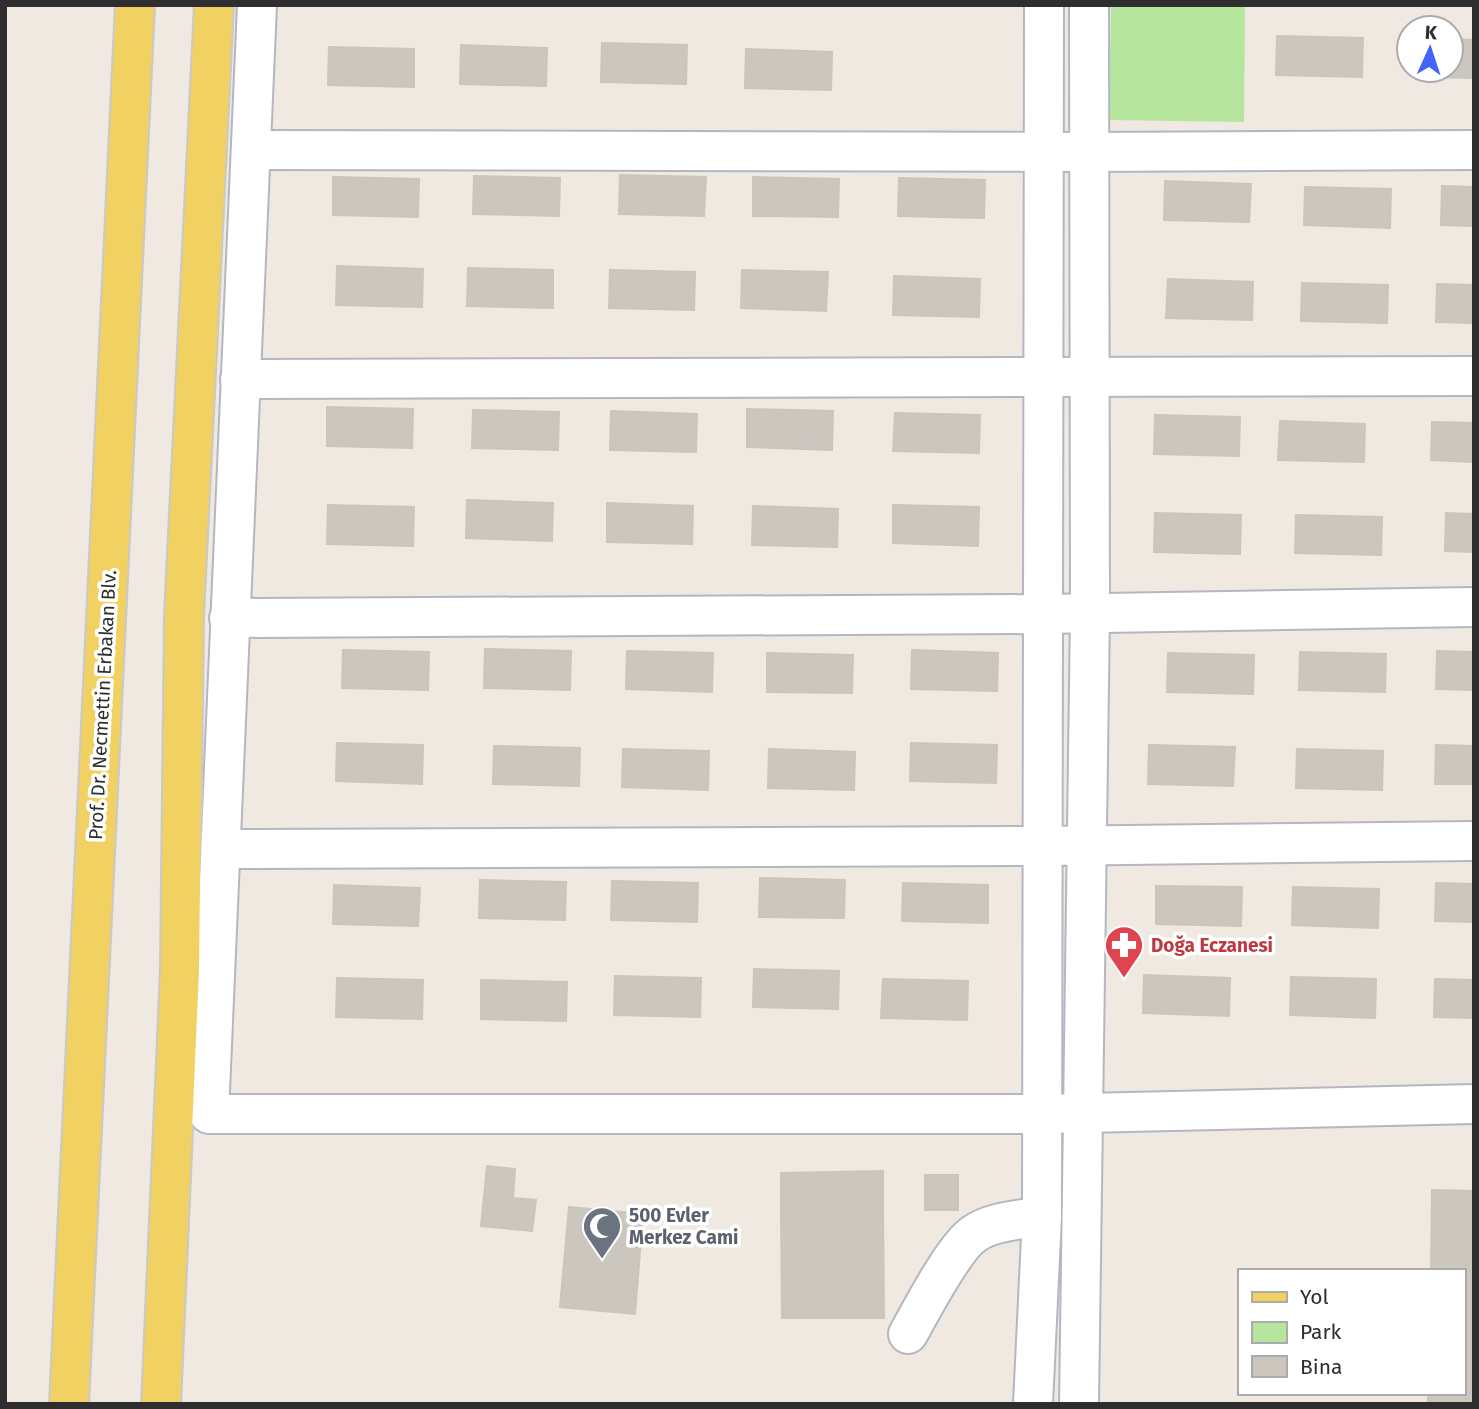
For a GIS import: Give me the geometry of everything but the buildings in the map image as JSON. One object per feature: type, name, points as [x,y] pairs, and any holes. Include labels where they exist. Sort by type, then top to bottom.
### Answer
[{"type":"main road","name":"Prof. Dr. Necmettin Erbakan Blv.","points":[[69,1404],[135,5]]},
{"type":"main road","points":[[161,1404],[180,970],[184,616],[214,5]]},
{"type":"street","points":[[257,5],[209,1114],[1041,1114],[1474,1104]]},
{"type":"street","points":[[1033,1404],[1042,1216],[1044,5]]},
{"type":"street","points":[[1079,1404],[1090,613],[1088,5]]},
{"type":"street","points":[[251,150],[1474,150]]},
{"type":"street","points":[[240,379],[1474,376]]},
{"type":"street","points":[[229,618],[1042,614],[1474,607]]},
{"type":"street","points":[[222,849],[1043,846],[1474,841]]},
{"type":"street","points":[[908,1334],[936,1283],[973,1234],[1006,1222],[1042,1216]]},
{"type":"green space","points":[[1111,5],[1245,5],[1244,122],[1109,120]]},
{"type":"place","name":"Doğa Eczanesi","points":[[1124,979]]},
{"type":"place","name":"500 Evler Merkez Cami","points":[[602,1260]]}]
